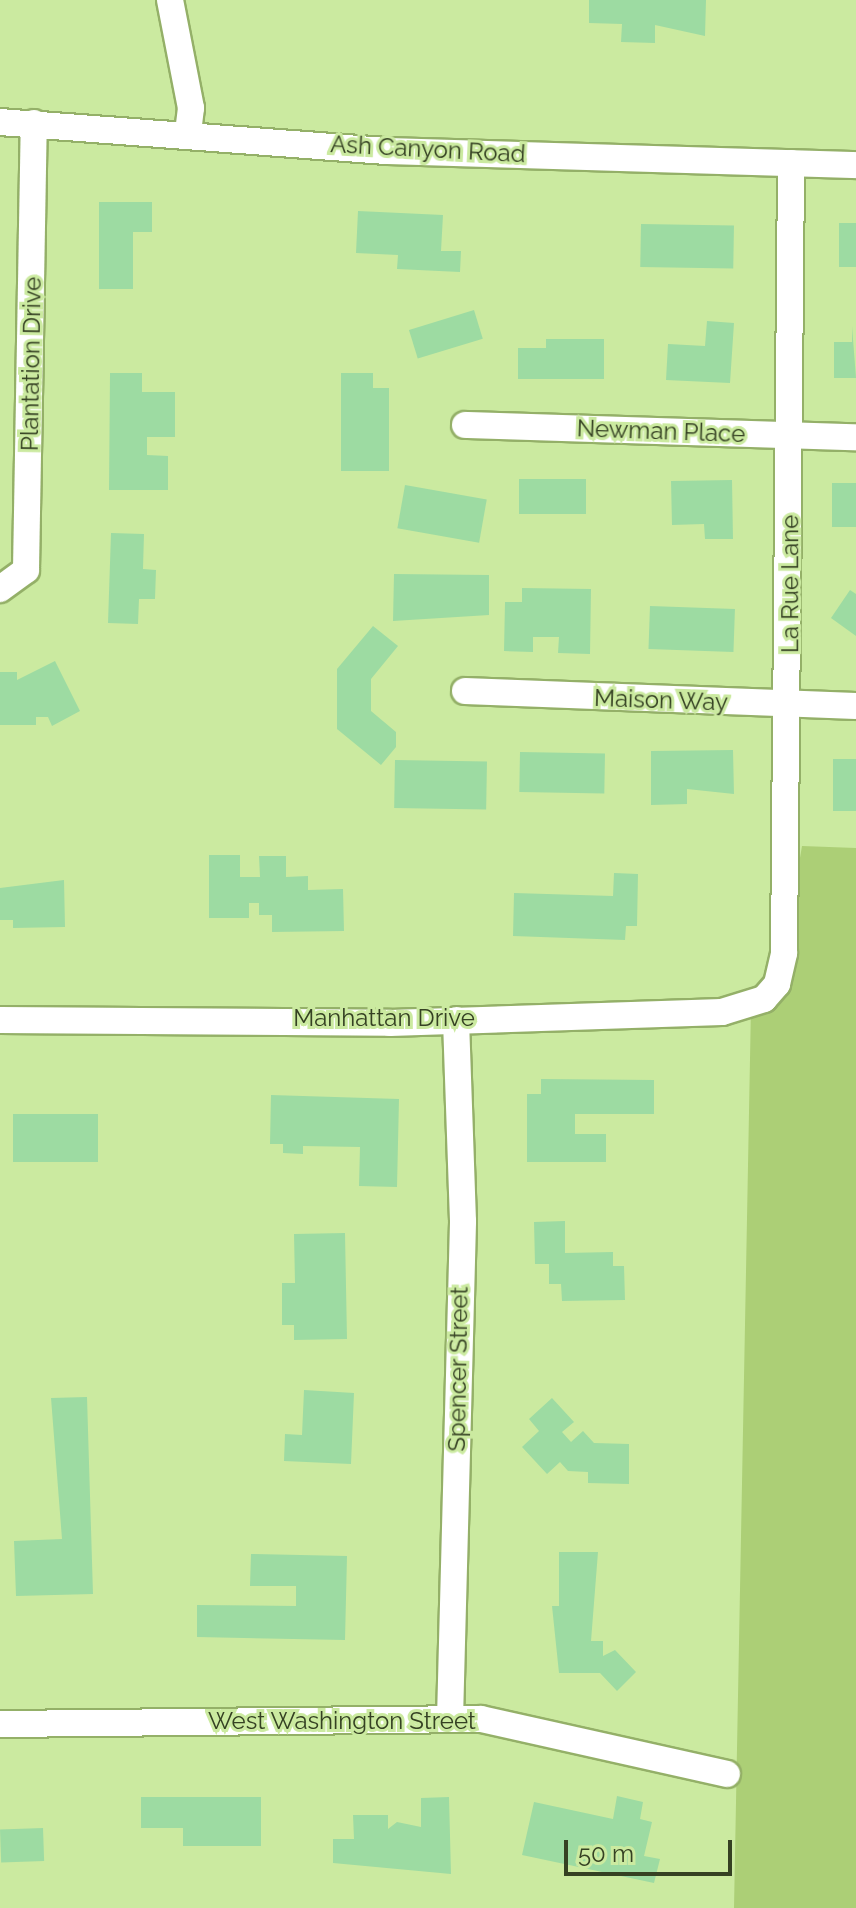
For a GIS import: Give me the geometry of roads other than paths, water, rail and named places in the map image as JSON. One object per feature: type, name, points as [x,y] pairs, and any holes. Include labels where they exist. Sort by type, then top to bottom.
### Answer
[{"type":"street","points":[[170,0],[191,108],[188,133]]},
{"type":"street","name":"Ash Canyon Road","points":[[0,122],[188,133],[384,151],[856,165]]},
{"type":"street","name":"Plantation Drive","points":[[0,589],[26,570],[34,123]]},
{"type":"street","name":"La Rue Lane","points":[[764,999],[777,984],[784,953],[789,704],[791,163]]},
{"type":"street","name":"Newman Place","points":[[465,425],[856,437]]},
{"type":"street","name":"Maison Way","points":[[465,691],[856,706]]},
{"type":"street","name":"Manhattan Drive","points":[[0,1020],[456,1020],[722,1012],[764,999]]},
{"type":"street","name":"Spencer Street","points":[[450,1719],[463,1221],[456,1020]]},
{"type":"street","name":"West Washington Street","points":[[0,1724],[481,1719],[727,1774]]}]
